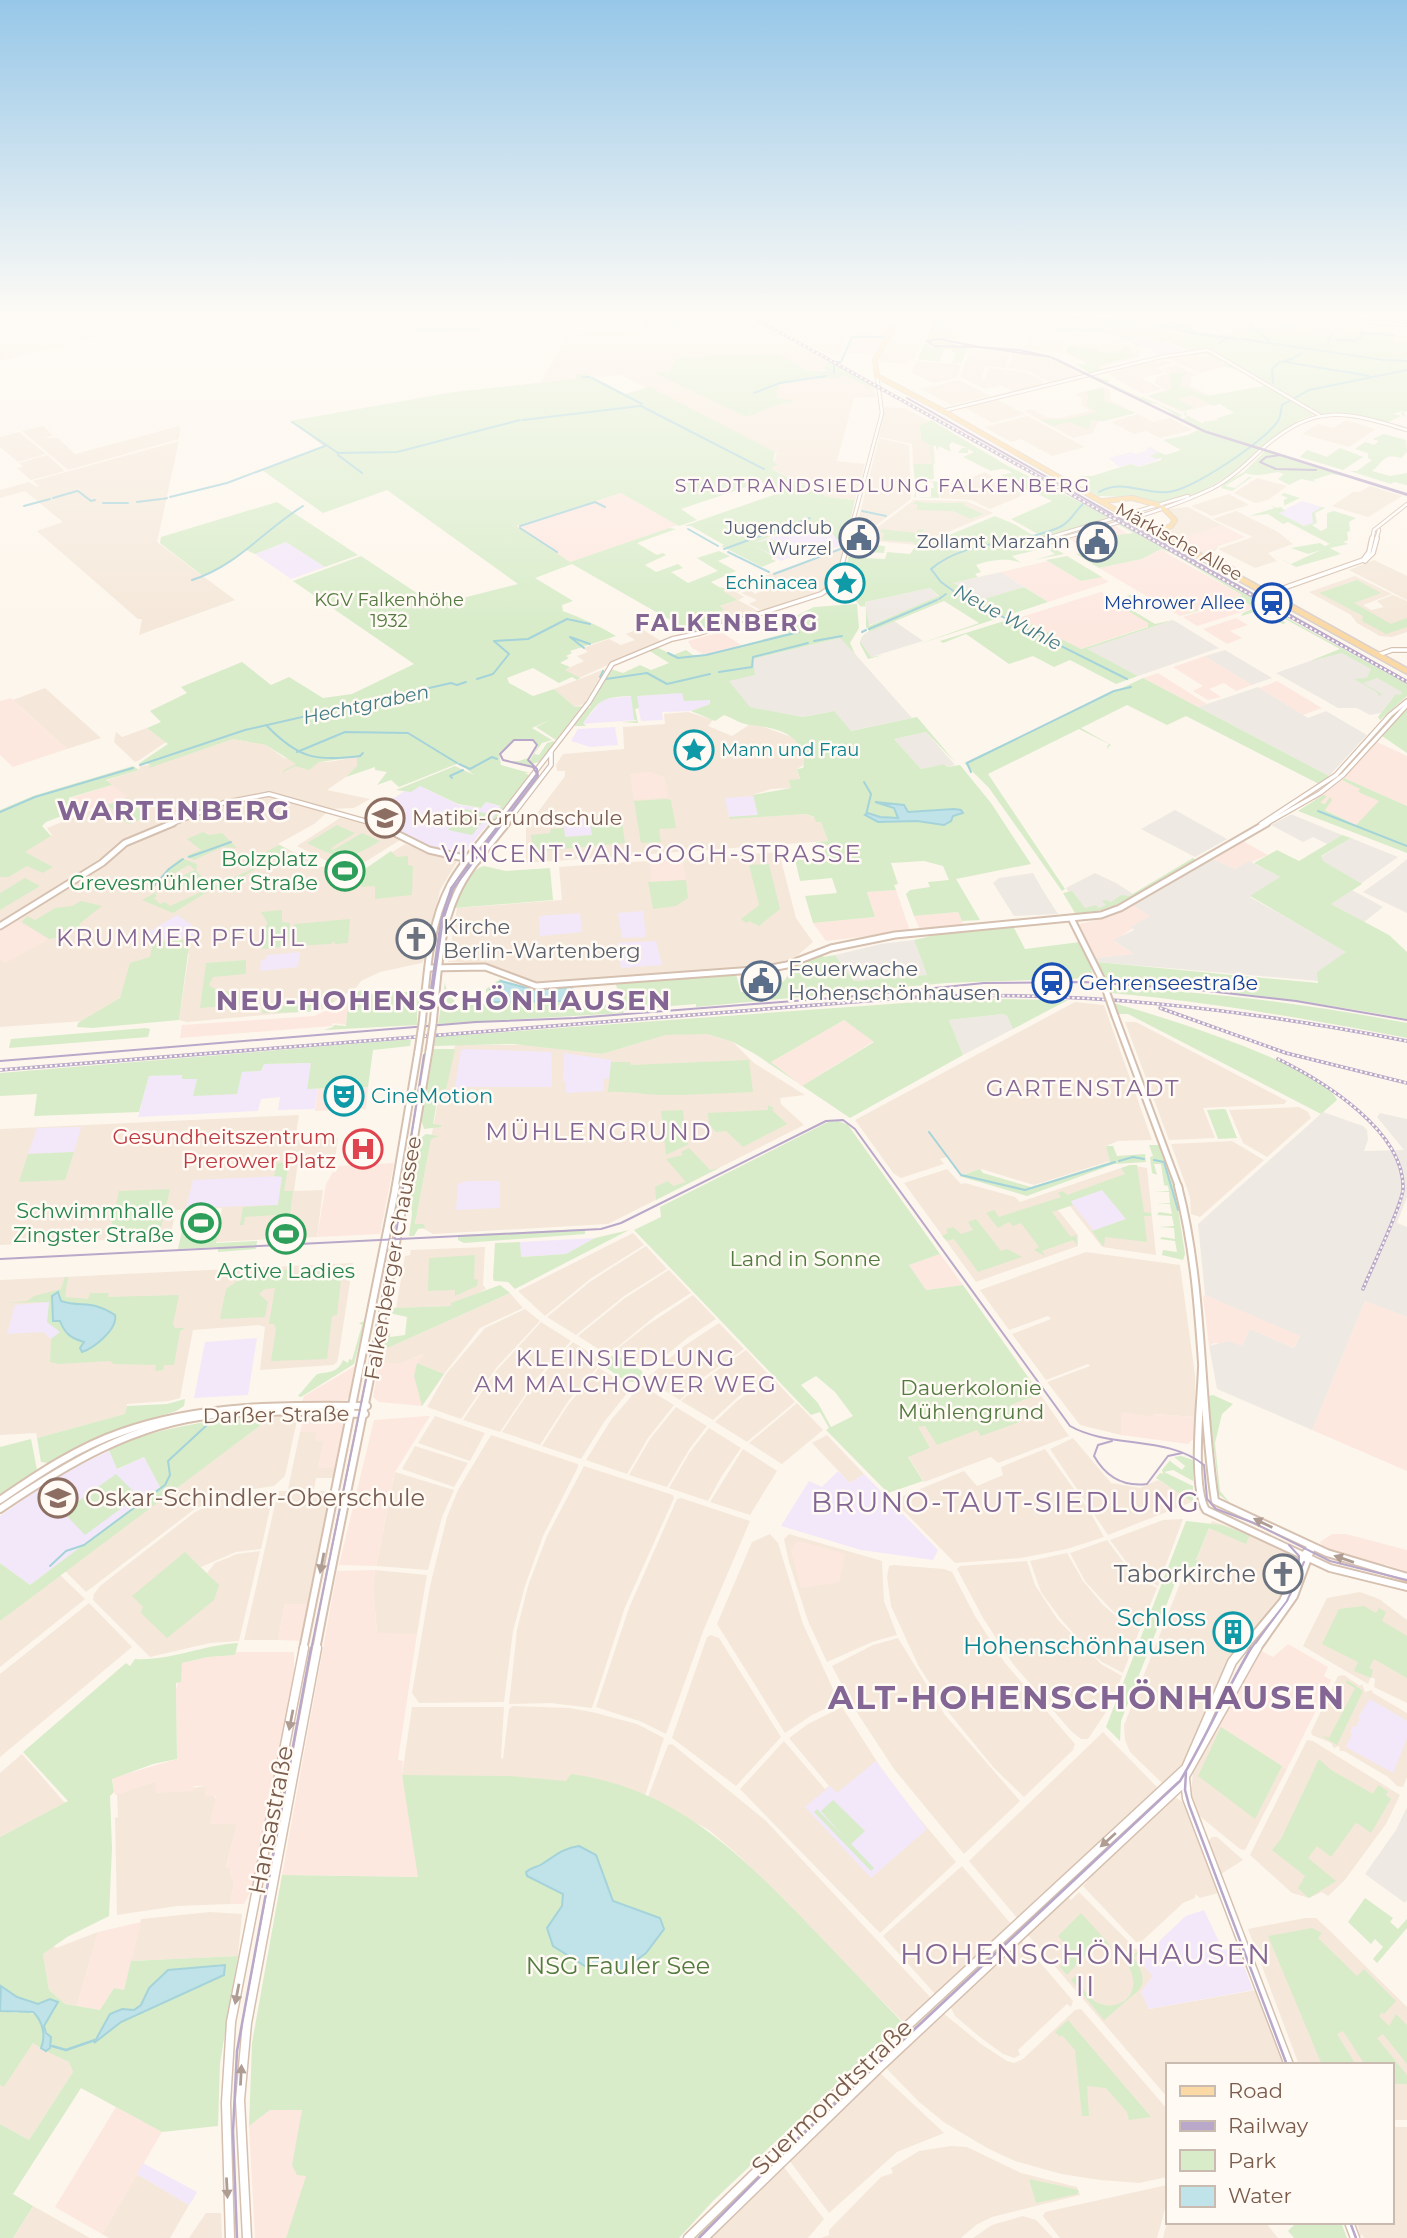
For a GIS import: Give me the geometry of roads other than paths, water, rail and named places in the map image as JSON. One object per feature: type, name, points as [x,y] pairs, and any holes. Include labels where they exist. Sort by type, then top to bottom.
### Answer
[{"type":"main road","name":"Falkenberger Chaussee","points":[[353,1410],[390,1222],[440,906],[452,881],[587,704],[608,668],[622,658],[672,639],[700,633],[815,597],[836,585],[880,420]]},
{"type":"main road","name":"Märkische Allee","points":[[961,420],[1123,516],[1159,531],[1407,669]]},
{"type":"main road","name":"Märkische Allee","points":[[962,420],[1105,500],[1123,516]]},
{"type":"main road","points":[[1183,547],[1123,516],[1049,542],[1044,539],[1123,516],[1160,507],[1203,492],[1241,471],[1303,420]]},
{"type":"main road","points":[[1370,420],[1407,430]]},
{"type":"main road","points":[[1105,500],[1132,498],[1160,507],[1175,520],[1171,526],[1159,531]]},
{"type":"main road","points":[[1273,595],[1366,561],[1373,552],[1376,534],[1407,506]]},
{"type":"main road","points":[[1273,595],[1363,560],[1368,553],[1374,530],[1407,506]]},
{"type":"main road","name":"Märkische Allee","points":[[1135,519],[1273,595]]},
{"type":"main road","points":[[1382,655],[1407,651]]},
{"type":"main road","points":[[429,968],[485,967],[526,985],[554,985],[772,968],[831,948],[895,935],[1072,920],[1115,910],[1254,831],[1336,775],[1406,704]]},
{"type":"main road","name":"Falkenberger Chaussee","points":[[366,1410],[400,1235],[450,906],[460,885],[477,861],[551,765],[551,751]]},
{"type":"main road","points":[[537,770],[546,772]]},
{"type":"main road","points":[[0,926],[92,868],[125,843],[236,799],[274,794],[384,826],[429,850],[477,861]]},
{"type":"main road","points":[[1072,920],[1103,982],[1181,1195],[1199,1315],[1212,1495],[1217,1503],[1311,1547],[1407,1577]]},
{"type":"main road","points":[[404,1133],[416,1132]]},
{"type":"main road","points":[[1203,1365],[1199,1496],[1206,1510],[1306,1558],[1357,1576],[1407,1587]]},
{"type":"main road","name":"Darßer Straße","points":[[0,1500],[86,1446],[152,1421],[226,1407],[353,1410]]},
{"type":"main road","name":"Hansastraße","points":[[230,2238],[224,2115],[226,2060],[231,2022],[353,1410]]},
{"type":"main road","name":"Darßer Straße","points":[[0,1509],[75,1459],[120,1437],[158,1424],[191,1417],[243,1412],[366,1410]]},
{"type":"main road","name":"Hansastraße","points":[[247,2238],[240,2100],[247,2023],[340,1522],[352,1480],[366,1410]]},
{"type":"main road","points":[[1212,1720],[1226,1674],[1283,1601],[1311,1547]]},
{"type":"main road","points":[[1288,2063],[1187,1798],[1185,1769],[1254,1652],[1294,1596],[1306,1558]]},
{"type":"main road","points":[[1245,1647],[1254,1652]]},
{"type":"main road","name":"Suermondtstraße","points":[[704,2238],[861,2085],[1174,1792],[1185,1779],[1212,1720]]},
{"type":"main road","name":"Suermondtstraße","points":[[688,2238],[879,2052],[1185,1769]]},
{"type":"main road","points":[[1165,1788],[1187,1798]]},
{"type":"water","points":[[875,802],[904,805],[908,812],[954,809],[963,813],[953,816],[951,821],[944,825],[917,821],[878,822],[865,815],[868,813],[898,818],[894,808]]},
{"type":"water","points":[[501,981],[534,990],[572,987],[574,998],[562,1001],[492,1002],[490,990]]},
{"type":"water","points":[[58,1292],[61,1301],[93,1305],[115,1315],[109,1332],[82,1352],[80,1348],[84,1342],[69,1335],[60,1321],[53,1321],[52,1296]]},
{"type":"water","points":[[579,1846],[596,1855],[613,1901],[660,1918],[664,1929],[646,1953],[619,1973],[613,1974],[598,1967],[588,1968],[553,1946],[547,1928],[562,1906],[563,1894],[527,1876],[526,1872],[530,1869],[564,1850]]},
{"type":"water","points":[[225,1965],[224,1975],[121,2022],[94,2043],[110,2014],[122,2009],[134,2010],[141,2005],[149,1988],[168,1970]]},
{"type":"water","points":[[1,1986],[17,1997],[38,2004],[50,1999],[58,2002],[44,2026],[51,2037],[50,2048],[46,2051],[41,2048],[43,2029],[33,2012],[0,2011]]},
{"type":"waterway","points":[[292,422],[338,453],[397,452],[518,420]]},
{"type":"waterway","points":[[669,420],[764,469]]},
{"type":"waterway","name":"Neue Wuhle","points":[[1099,492],[1117,487],[1159,492],[1179,489],[1210,474],[1244,452],[1271,430],[1278,420]]},
{"type":"waterway","points":[[170,497],[227,483],[325,446]]},
{"type":"waterway","points":[[338,455],[362,473]]},
{"type":"waterway","points":[[53,498],[77,491]]},
{"type":"waterway","points":[[78,491],[91,501],[95,500]]},
{"type":"waterway","points":[[163,499],[167,498]]},
{"type":"waterway","points":[[24,506],[50,499]]},
{"type":"waterway","points":[[137,502],[161,499]]},
{"type":"waterway","points":[[520,526],[595,502],[605,507]]},
{"type":"waterway","points":[[103,503],[128,503]]},
{"type":"waterway","name":"Neue Wuhle","points":[[1083,504],[1067,523],[1060,527],[960,552],[931,569],[941,582],[959,595],[1127,679]]},
{"type":"waterway","points":[[192,580],[237,557],[303,506]]},
{"type":"waterway","points":[[862,511],[886,516]]},
{"type":"waterway","points":[[724,549],[810,518]]},
{"type":"waterway","points":[[520,528],[557,552]]},
{"type":"waterway","points":[[688,529],[718,546]]},
{"type":"waterway","points":[[774,574],[843,548]]},
{"type":"waterway","points":[[728,552],[769,572]]},
{"type":"waterway","points":[[939,599],[946,594]]},
{"type":"waterway","points":[[869,629],[937,600]]},
{"type":"waterway","name":"Hechtgraben","points":[[477,679],[493,674],[509,654],[494,641],[528,639],[567,619],[590,624]]},
{"type":"waterway","points":[[862,632],[866,630]]},
{"type":"waterway","points":[[668,653],[678,658],[706,655],[799,632]]},
{"type":"waterway","points":[[814,641],[842,636]]},
{"type":"waterway","points":[[584,648],[570,637],[590,644]]},
{"type":"waterway","points":[[719,672],[752,667],[753,657],[808,643]]},
{"type":"waterway","points":[[600,677],[603,671]]},
{"type":"waterway","points":[[606,679],[647,673],[667,684],[710,674]]},
{"type":"waterway","name":"Hechtgraben","points":[[266,725],[451,683],[457,685],[466,682]]},
{"type":"waterway","points":[[971,772],[967,763],[1114,691],[1131,687]]},
{"type":"waterway","name":"Hechtgraben","points":[[140,765],[266,725]]},
{"type":"waterway","name":"Hechtgraben","points":[[266,725],[299,751]]},
{"type":"waterway","name":"Hechtgraben","points":[[299,751],[345,732],[408,733],[457,763]]},
{"type":"waterway","points":[[299,751],[319,758],[360,756],[363,753]]},
{"type":"waterway","points":[[459,764],[470,769],[492,757],[497,759]]},
{"type":"waterway","name":"Hechtgraben","points":[[0,812],[35,797],[133,768]]},
{"type":"waterway","points":[[452,778],[450,776],[463,770]]},
{"type":"waterway","points":[[864,782],[871,794],[866,815]]},
{"type":"waterway","points":[[1318,811],[1407,846]]},
{"type":"waterway","points":[[189,857],[231,842]]},
{"type":"waterway","points":[[153,887],[169,869],[183,859]]},
{"type":"waterway","points":[[929,1132],[961,1175],[1025,1190],[1115,1162]]},
{"type":"waterway","points":[[1119,1161],[1133,1157],[1144,1159]]},
{"type":"waterway","points":[[1154,1160],[1164,1162],[1178,1210]]},
{"type":"waterway","points":[[50,1566],[66,1551],[84,1545],[165,1485],[170,1475],[168,1461],[208,1424]]},
{"type":"waterway","points":[[52,2046],[66,2050],[95,2040]]},
{"type":"tram line","points":[[947,420],[1407,681]]},
{"type":"tram line","points":[[1182,420],[1206,432],[1280,455]]},
{"type":"tram line","points":[[1182,420],[1204,431],[1407,494]]},
{"type":"tram line","points":[[1280,455],[1407,495]]},
{"type":"tram line","points":[[1280,455],[1266,457],[1260,462],[1276,469],[1316,470]]},
{"type":"tram line","points":[[430,996],[441,920],[451,888],[537,774],[533,767],[503,760],[500,754],[514,740],[533,740],[537,745],[528,760],[537,769],[538,776],[453,889],[443,920],[432,996]]},
{"type":"tram line","points":[[0,1061],[476,1022],[575,1018],[846,997],[984,983],[1084,982],[1190,989],[1296,1001],[1407,1020]]},
{"type":"tram line","points":[[394,1239],[424,1055]]},
{"type":"tram line","points":[[394,1239],[601,1229],[621,1223],[826,1121],[843,1120],[855,1129],[1070,1426],[1103,1438],[1173,1449],[1189,1456],[1204,1465],[1207,1499],[1216,1509],[1254,1523],[1330,1561],[1407,1580]]},
{"type":"tram line","points":[[0,1259],[394,1239]]},
{"type":"tram line","points":[[311,1650],[394,1239]]},
{"type":"tram line","points":[[1112,1441],[1098,1445],[1094,1456],[1110,1475],[1130,1484],[1147,1484],[1168,1456],[1182,1453]]},
{"type":"tram line","points":[[1289,1545],[1299,1556],[1299,1568]]},
{"type":"tram line","points":[[1250,1650],[1287,1601],[1304,1562]]},
{"type":"tram line","points":[[237,2238],[233,2131],[237,2051],[311,1648]]},
{"type":"tram line","points":[[699,2238],[792,2144],[1180,1781],[1251,1648]]},
{"type":"tram line","points":[[1186,1772],[1185,1790],[1189,1805],[1286,2063]]},
{"type":"tram line","points":[[1351,2224],[1356,2238]]},
{"type":"railway","points":[[938,420],[1407,682]]},
{"type":"railway","points":[[0,1070],[917,997],[1041,996],[1163,1004],[1284,1020],[1407,1041]]},
{"type":"railway","points":[[1160,1008],[1286,1053],[1407,1083]]},
{"type":"railway","points":[[1278,1059],[1317,1080],[1358,1110],[1391,1147],[1400,1168],[1403,1189],[1401,1197],[1363,1289]]},
{"type":"place","name":"Jugendclub Wurzel","points":[[859,538]]},
{"type":"place","name":"Zollamt Marzahn","points":[[1097,542]]},
{"type":"place","name":"Echinacea","points":[[845,583]]},
{"type":"place","name":"Mehrower Allee","points":[[1272,603]]},
{"type":"place","name":"Mann und Frau","points":[[694,750]]},
{"type":"place","name":"Matibi-Grundschule","points":[[385,818]]},
{"type":"place","name":"Bolzplatz Grevesmühlener Straße","points":[[345,871]]},
{"type":"place","name":"Kirche Berlin-Wartenberg","points":[[416,939]]},
{"type":"place","name":"Feuerwache Hohenschönhausen","points":[[761,981]]},
{"type":"place","name":"Gehrenseestraße","points":[[1052,983]]},
{"type":"place","name":"CineMotion","points":[[344,1096]]},
{"type":"place","name":"Gesundheitszentrum Prerower Platz","points":[[363,1149]]},
{"type":"place","name":"Schwimmhalle Zingster Straße","points":[[201,1223]]},
{"type":"place","name":"Active Ladies","points":[[286,1234]]},
{"type":"place","name":"Oskar-Schindler-Oberschule","points":[[58,1498]]},
{"type":"place","name":"Taborkirche","points":[[1283,1574]]},
{"type":"place","name":"Schloss Hohenschönhausen","points":[[1233,1632]]},
{"type":"district","name":"STADTRANDSIEDLUNG FALKENBERG","points":[[883,485]]},
{"type":"district","name":"FALKENBERG","points":[[727,623]]},
{"type":"district","name":"WARTENBERG","points":[[174,810]]},
{"type":"district","name":"VINCENT-VAN-GOGH-STRASSE","points":[[652,854]]},
{"type":"district","name":"KRUMMER PFUHL","points":[[181,938]]},
{"type":"district","name":"NEU-HOHENSCHÖNHAUSEN","points":[[444,1000]]},
{"type":"district","name":"GARTENSTADT","points":[[1083,1088]]},
{"type":"district","name":"MÜHLENGRUND","points":[[599,1132]]},
{"type":"district","name":"KLEINSIEDLUNG AM MALCHOWER WEG","points":[[626,1371]]},
{"type":"district","name":"BRUNO-TAUT-SIEDLUNG","points":[[1006,1502]]},
{"type":"district","name":"ALT-HOHENSCHÖNHAUSEN","points":[[1087,1697]]},
{"type":"district","name":"HOHENSCHÖNHAUSEN II","points":[[1086,1970]]},
{"type":"park label","name":"KGV Falkenhöhe 1932","points":[[389,610]]},
{"type":"park label","name":"Land in Sonne","points":[[805,1259]]},
{"type":"park label","name":"Dauerkolonie Mühlengrund","points":[[971,1400]]},
{"type":"park label","name":"NSG Fauler See","points":[[618,1966]]}]
